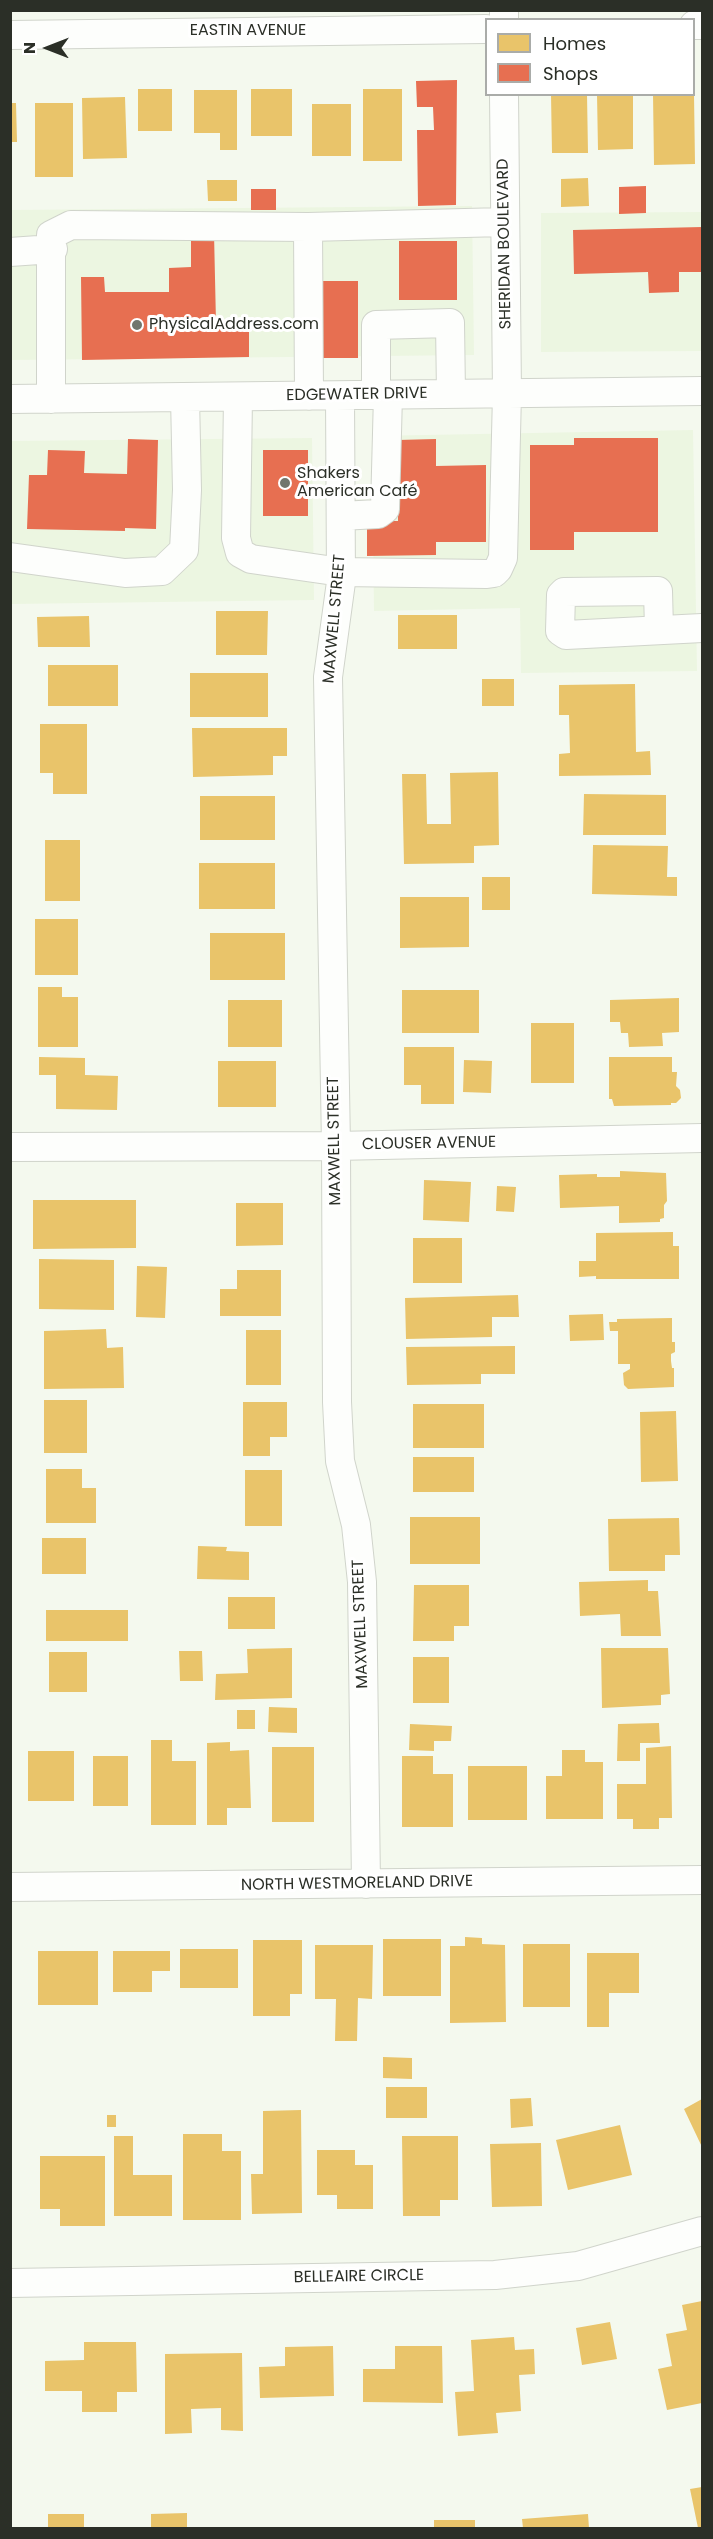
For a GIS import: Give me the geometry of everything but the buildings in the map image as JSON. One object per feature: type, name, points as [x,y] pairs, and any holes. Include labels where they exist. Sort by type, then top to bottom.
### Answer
[{"type":"street","name":"EASTIN AVENUE","points":[[10,35],[146,21],[485,29]]},
{"type":"street","name":"SHERIDAN BOULEVARD","points":[[341,572],[487,574],[494,573],[498,569],[503,558],[507,393],[504,96]]},
{"type":"street","points":[[51,399],[53,249],[51,235],[71,225],[308,227],[504,222]]},
{"type":"street","points":[[308,227],[309,396]]},
{"type":"street","points":[[10,252],[53,249]]},
{"type":"street","points":[[341,516],[378,514],[382,512],[387,503],[376,325],[450,323],[451,394]]},
{"type":"street","name":"EDGEWATER DRIVE","points":[[10,399],[702,391]]},
{"type":"street","name":"MAXWELL STREET","points":[[340,396],[341,572],[328,677],[336,1146],[337,1402],[340,1461],[356,1525],[362,1582],[366,1884]]},
{"type":"street","points":[[238,397],[236,538],[240,553],[251,559],[341,572]]},
{"type":"street","points":[[10,557],[124,573],[162,571],[184,550],[187,490],[185,398]]},
{"type":"street","points":[[659,629],[702,628]]},
{"type":"street","name":"CLOUSER AVENUE","points":[[10,1147],[336,1146],[702,1138]]},
{"type":"street","name":"NORTH WESTMORELAND DRIVE","points":[[10,1887],[702,1880]]},
{"type":"street","name":"BELLEAIRE CIRCLE","points":[[10,2283],[495,2275],[578,2266],[702,2231]]},
{"type":"shaded area","points":[[472,206],[474,355],[11,360],[10,210]]},
{"type":"shaded area","points":[[702,212],[702,351],[541,352],[541,213]]},
{"type":"shaded area","points":[[693,430],[697,671],[521,673],[520,608],[374,611],[372,436]]},
{"type":"shaded area","points":[[312,438],[314,600],[11,604],[10,441]]},
{"type":"place","name":"PhysicalAddress.com","points":[[137,325]]},
{"type":"place","name":"Shakers American Café","points":[[285,483]]}]
